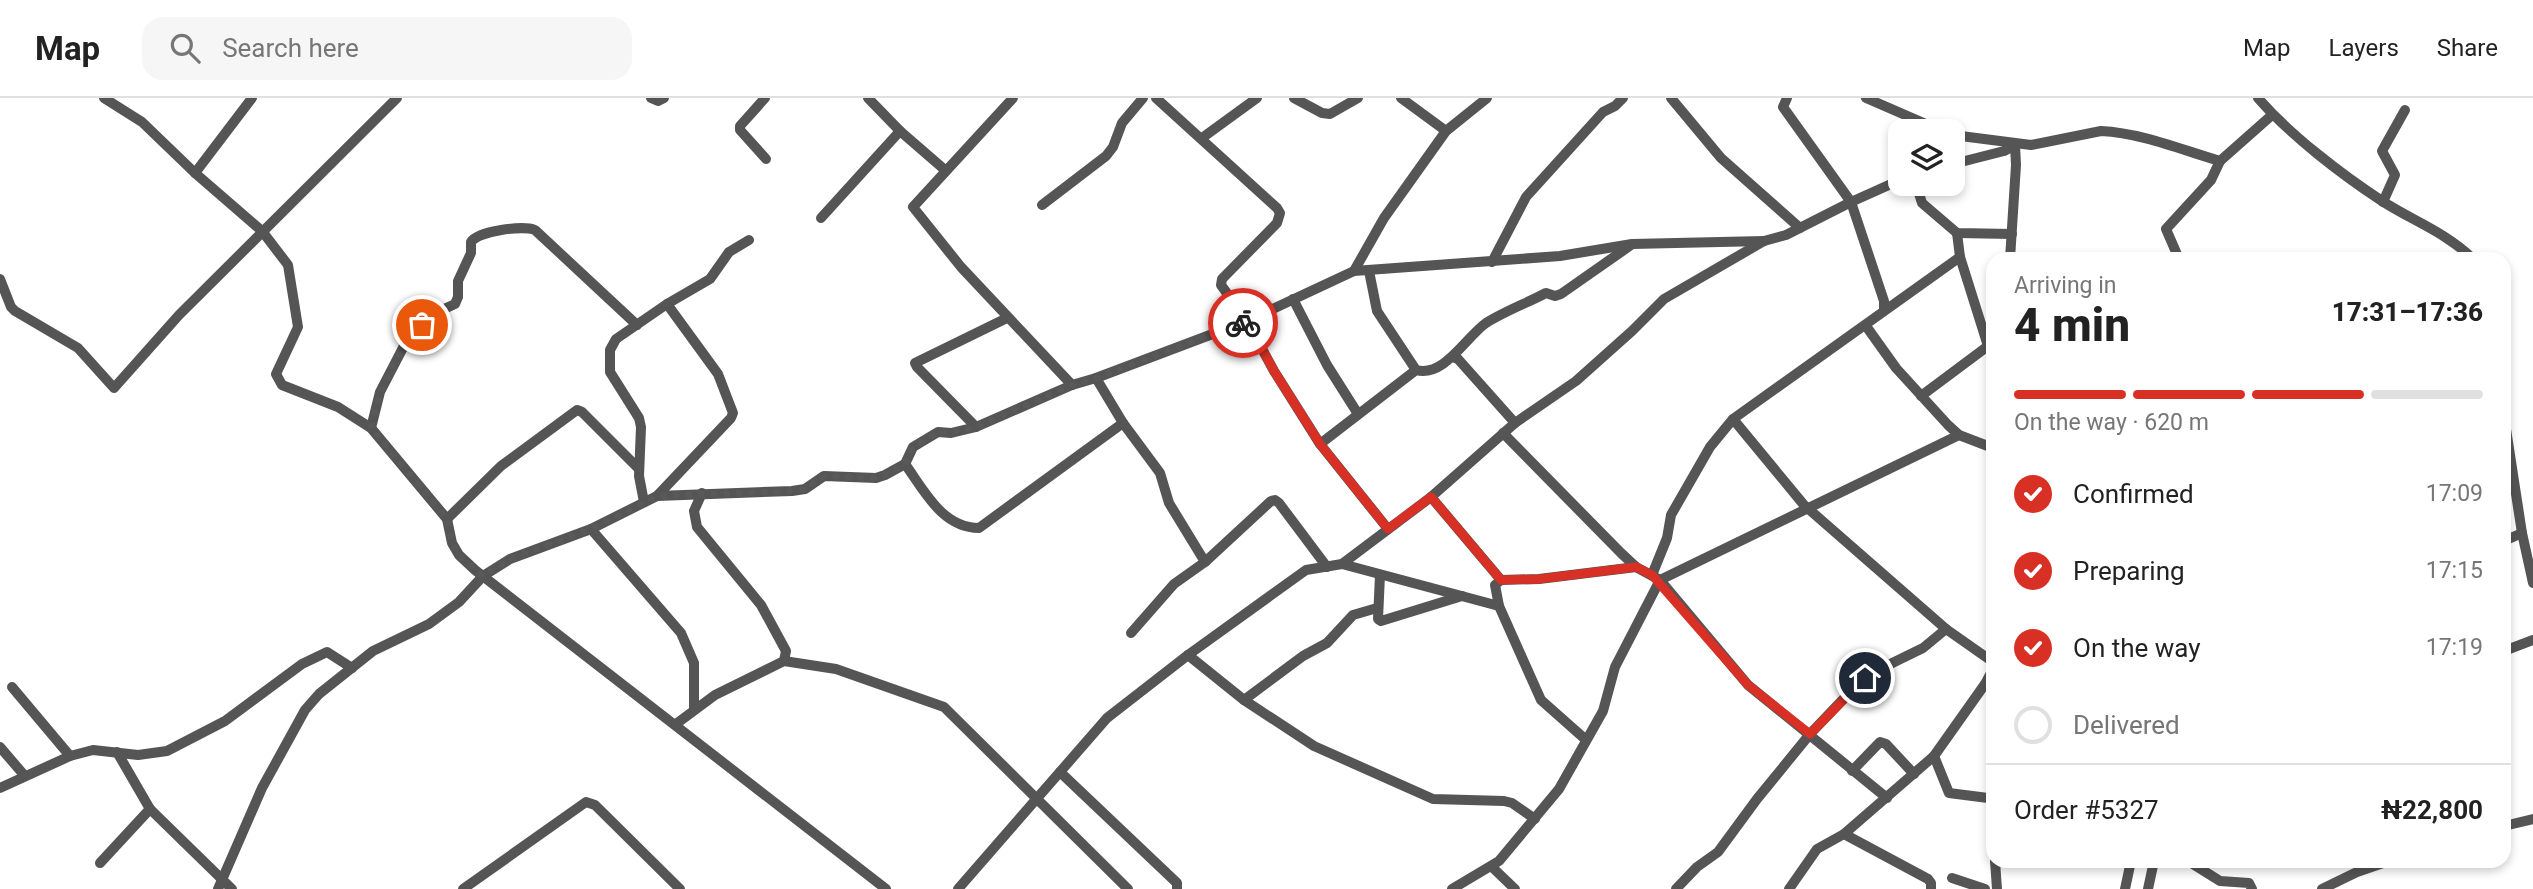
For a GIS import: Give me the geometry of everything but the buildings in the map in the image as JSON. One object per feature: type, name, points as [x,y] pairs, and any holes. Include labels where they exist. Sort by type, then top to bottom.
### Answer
[{"type":"street","points":[[104,98],[142,122],[195,173],[262,231],[289,268],[298,327],[276,374],[277,380],[288,389],[338,407],[371,428],[447,519],[452,543],[459,555],[886,889]]},
{"type":"street","points":[[195,173],[252,98]]},
{"type":"street","points":[[0,279],[15,311],[78,348],[114,388],[179,315],[397,98]]},
{"type":"street","points":[[652,98],[658,101],[664,98]]},
{"type":"street","points":[[765,98],[740,126],[740,130],[766,159]]},
{"type":"street","points":[[868,98],[900,131],[945,170]]},
{"type":"street","points":[[1013,98],[913,207],[961,267],[1072,385]]},
{"type":"street","points":[[1042,205],[1106,156],[1113,147],[1122,123],[1143,98]]},
{"type":"street","points":[[1156,98],[1280,213],[1277,223],[1222,279],[1221,285],[1247,321],[1274,371],[1320,444],[1388,529]]},
{"type":"street","points":[[1202,138],[1257,98]]},
{"type":"street","points":[[1294,98],[1322,113],[1330,114],[1358,98]]},
{"type":"street","points":[[1401,98],[1446,131]]},
{"type":"street","points":[[1354,271],[1384,218],[1446,131],[1487,98]]},
{"type":"street","points":[[1492,262],[1526,197],[1603,112],[1623,98]]},
{"type":"street","points":[[1671,98],[1721,158],[1800,228]]},
{"type":"street","points":[[1787,98],[1783,107],[1851,202],[1884,301],[1884,310]]},
{"type":"street","points":[[1866,98],[1911,119]]},
{"type":"street","points":[[2258,98],[2272,115],[2350,178],[2383,202],[2449,238],[2465,252]]},
{"type":"street","points":[[2383,202],[2395,175],[2382,150],[2405,110]]},
{"type":"street","points":[[2176,252],[2166,229],[2211,180],[2220,162],[2272,115]]},
{"type":"street","points":[[821,218],[900,131]]},
{"type":"street","points":[[1965,137],[2031,145],[2101,131],[2114,132],[2220,162]]},
{"type":"street","points":[[1965,161],[2004,151],[2015,145]]},
{"type":"street","points":[[2011,252],[2015,145]]},
{"type":"street","points":[[1342,565],[1431,497],[1515,423],[1576,381],[1632,331],[1659,302],[1763,241],[1800,228],[1888,185]]},
{"type":"street","points":[[1921,196],[1925,206],[1957,233],[2012,234]]},
{"type":"street","points":[[371,428],[380,392],[407,340],[433,314],[454,304],[458,297],[458,281],[471,253],[471,242],[477,235],[527,227],[535,230],[637,325]]},
{"type":"street","points":[[1957,233],[1960,257],[1986,333]]},
{"type":"street","points":[[644,502],[639,469],[642,427],[610,372],[610,350],[616,339],[710,279],[729,252],[748,240]]},
{"type":"street","points":[[220,884],[262,788],[305,710],[318,694],[373,651],[429,624],[459,602],[483,576],[510,559],[591,529],[657,496],[792,491],[805,489],[820,477],[876,478],[905,464],[913,447],[938,432],[951,433],[976,427],[1072,385],[1247,321],[1354,271],[1560,256],[1632,244],[1763,241]]},
{"type":"street","points":[[1320,444],[1416,370],[1430,372],[1453,357],[1474,333],[1487,323],[1546,293],[1555,296],[1561,294],[1632,244]]},
{"type":"street","points":[[1452,889],[1492,867],[1518,841],[1559,789],[1607,700],[1615,667],[1656,577],[1671,515],[1710,447],[1733,419],[1960,257]]},
{"type":"street","points":[[1369,271],[1377,312],[1416,370]]},
{"type":"street","points":[[1293,299],[1327,365],[1358,414]]},
{"type":"street","points":[[657,496],[733,413],[718,374],[667,304]]},
{"type":"street","points":[[976,427],[915,363],[1007,318]]},
{"type":"street","points":[[1866,326],[1896,368],[1959,435],[1986,445]]},
{"type":"street","points":[[1921,396],[1986,351]]},
{"type":"street","points":[[1453,357],[1515,423]]},
{"type":"street","points":[[1096,378],[1160,473],[1169,503],[1205,562]]},
{"type":"street","points":[[447,519],[501,466],[577,411],[582,412],[639,469]]},
{"type":"street","points":[[1733,419],[1808,507],[1945,629],[1986,657]]},
{"type":"street","points":[[905,464],[942,515],[963,527],[979,528],[1124,423]]},
{"type":"street","points":[[1503,433],[1636,567],[1656,577],[1748,685],[1887,798]]},
{"type":"street","points":[[1656,577],[1812,507],[1959,435]]},
{"type":"street","points":[[2511,462],[2533,583]]},
{"type":"street","points":[[702,493],[694,511],[697,527],[761,605],[786,651],[784,661]]},
{"type":"street","points":[[1431,497],[1501,580]]},
{"type":"street","points":[[1131,633],[1174,584],[1205,562],[1275,500],[1327,567]]},
{"type":"street","points":[[591,529],[681,633],[694,663],[694,709]]},
{"type":"street","points":[[2511,538],[2522,533]]},
{"type":"street","points":[[958,889],[1114,712],[1306,570],[1342,565],[1499,606]]},
{"type":"street","points":[[1585,739],[1541,699],[1499,606],[1495,585],[1501,580],[1539,579],[1636,567]]},
{"type":"street","points":[[1380,575],[1378,619],[1387,621],[1462,596]]},
{"type":"street","points":[[1244,700],[1303,656],[1327,643],[1353,615],[1377,608]]},
{"type":"street","points":[[1676,889],[1697,867],[1718,852],[1810,734],[1865,678],[1917,653],[1945,629]]},
{"type":"street","points":[[2511,648],[2533,640]]},
{"type":"street","points":[[0,788],[70,756],[93,750],[138,755],[167,751],[225,721],[302,664],[327,652],[352,668]]},
{"type":"street","points":[[1188,655],[1244,700],[1314,746],[1433,799],[1504,801],[1512,803],[1535,819]]},
{"type":"street","points":[[676,724],[715,695],[784,661],[836,669],[944,707],[1128,889]]},
{"type":"street","points":[[1789,889],[1817,849],[1844,834],[1934,756],[1986,682]]},
{"type":"street","points":[[12,687],[70,756]]},
{"type":"street","points":[[1852,771],[1880,742],[1886,744],[1914,774]]},
{"type":"street","points":[[0,747],[24,775]]},
{"type":"street","points":[[117,752],[150,809],[220,884],[232,889]]},
{"type":"street","points":[[1934,756],[1949,793],[1986,797]]},
{"type":"street","points":[[1060,772],[1177,883],[1177,889]]},
{"type":"street","points":[[471,887],[586,802],[595,805],[680,889]]},
{"type":"street","points":[[100,863],[150,809]]},
{"type":"street","points":[[2511,825],[2533,820]]},
{"type":"street","points":[[1844,834],[1928,879],[1931,889]]},
{"type":"street","points":[[1492,867],[1515,889]]},
{"type":"street","points":[[1996,868],[1997,889]]},
{"type":"street","points":[[2125,889],[2130,868]]},
{"type":"street","points":[[2148,889],[2152,868]]},
{"type":"street","points":[[2199,868],[2220,881],[2245,881],[2252,889]]},
{"type":"street","points":[[2322,889],[2369,868]]},
{"type":"street","points":[[1952,878],[1985,889]]},
{"type":"way so far","points":[[422,325],[407,340],[380,392],[371,428],[447,519],[452,543],[459,555],[483,576],[510,559],[591,529],[657,496],[674,493],[792,491],[805,489],[824,476],[876,478],[905,464],[913,447],[938,432],[951,433],[976,427],[1072,385],[1243,323]]},
{"type":"route","points":[[1243,323],[1247,321],[1274,371],[1320,444],[1388,529],[1431,497],[1501,580],[1539,579],[1636,567],[1660,580],[1748,685],[1810,734],[1865,678]]}]
